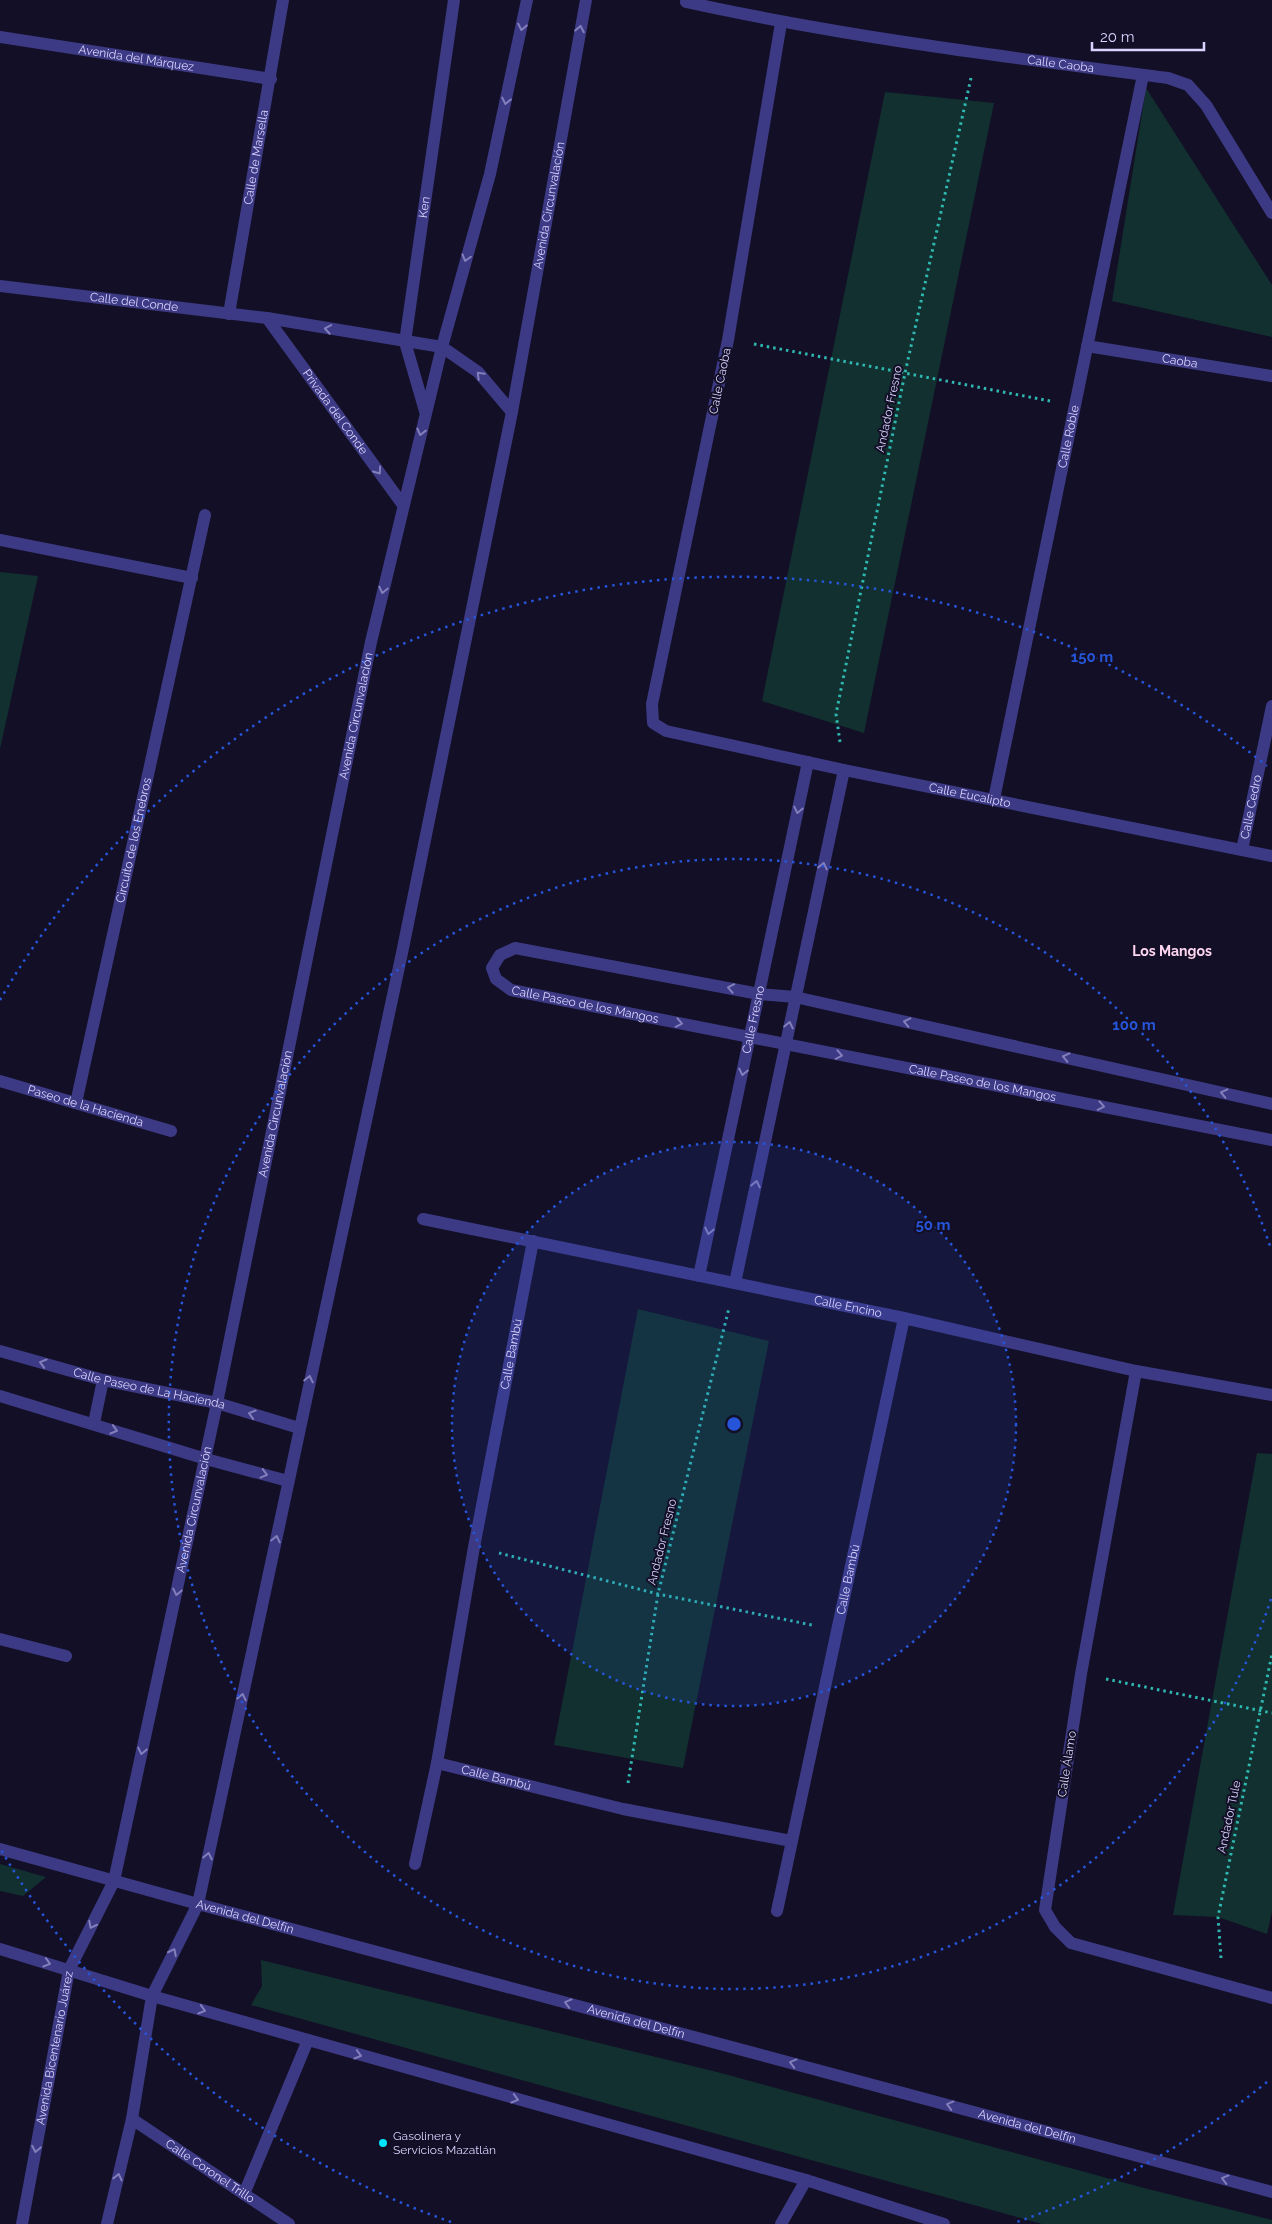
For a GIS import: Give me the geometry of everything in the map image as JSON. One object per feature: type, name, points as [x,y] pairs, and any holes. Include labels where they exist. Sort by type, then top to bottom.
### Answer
[{"type":"street","name":"Calle de Marsella","points":[[229,314],[271,79],[283,0]]},
{"type":"street","name":"Ken","points":[[426,413],[405,342],[454,0]]},
{"type":"street","name":"Avenida Circunvalación","points":[[114,1881],[206,1459],[370,642],[442,347],[490,174],[527,0]]},
{"type":"street","name":"Avenida Circunvalación","points":[[198,1904],[402,953],[512,412],[586,0]]},
{"type":"street","name":"Calle Caoba","points":[[686,2],[781,23],[976,53],[1168,78],[1188,85],[1206,105],[1272,213]]},
{"type":"street","name":"Calle Caoba","points":[[666,731],[653,723],[652,704],[728,340],[781,23]]},
{"type":"street","name":"Avenida del Márquez","points":[[0,36],[271,79]]},
{"type":"street","name":"Calle Roble","points":[[994,799],[1143,75]]},
{"type":"street","name":"Calle del Conde","points":[[0,286],[267,318]]},
{"type":"street","points":[[267,318],[442,347],[478,372],[512,412]]},
{"type":"street","name":"Privada del Conde","points":[[267,318],[403,505]]},
{"type":"street","name":"Caoba","points":[[1087,346],[1272,376]]},
{"type":"street","name":"Circuito de los Enebros","points":[[76,1103],[205,515]]},
{"type":"street","points":[[0,540],[192,578]]},
{"type":"street","name":"Calle Cedro","points":[[1242,850],[1272,706]]},
{"type":"street","name":"Calle Eucalipto","points":[[666,731],[844,770],[1272,856]]},
{"type":"street","name":"Calle Fresno","points":[[699,1276],[808,762]]},
{"type":"street","points":[[735,1283],[844,770]]},
{"type":"street","name":"Calle Paseo de los Mangos","points":[[1272,1104],[795,996],[759,994],[515,948],[500,956],[492,968],[496,979],[511,990],[1272,1140]]},
{"type":"street","name":"Paseo de la Hacienda","points":[[0,1081],[171,1132]]},
{"type":"street","name":"Calle Encino","points":[[423,1219],[904,1318],[1136,1371],[1272,1395]]},
{"type":"street","name":"Calle Bambú","points":[[416,1864],[437,1763],[474,1547],[533,1241]]},
{"type":"street","name":"Calle Bambú","points":[[777,1912],[904,1318]]},
{"type":"street","name":"Calle Paseo de La Hacienda","points":[[0,1351],[103,1380],[217,1403],[299,1428]]},
{"type":"street","name":"Calle Álamo","points":[[1136,1371],[1081,1674],[1045,1910],[1055,1927],[1072,1943],[1272,1998]]},
{"type":"street","points":[[94,1423],[103,1380]]},
{"type":"street","points":[[0,1396],[94,1423],[206,1459],[288,1481]]},
{"type":"street","points":[[0,1639],[66,1656]]},
{"type":"street","name":"Calle Bambú","points":[[437,1763],[623,1809],[791,1841]]},
{"type":"street","name":"Avenida del Delfín","points":[[0,1848],[198,1904],[1272,2192]]},
{"type":"street","name":"Avenida Bicentenario Juárez","points":[[22,2224],[70,1970],[114,1881]]},
{"type":"street","points":[[107,2224],[132,2120],[152,1996],[198,1904]]},
{"type":"street","points":[[0,1949],[152,1996],[806,2180],[944,2224]]},
{"type":"street","points":[[244,2194],[308,2040]]},
{"type":"street","name":"Calle Coronel Trillo","points":[[132,2120],[289,2224]]},
{"type":"street","points":[[781,2224],[806,2180]]},
{"type":"path","name":"Andador Fresno","points":[[844,770],[836,714],[905,373],[976,53]]},
{"type":"path","points":[[728,340],[1075,406]]},
{"type":"path","name":"Andador Fresno","points":[[623,1809],[658,1594],[735,1283]]},
{"type":"path","points":[[474,1547],[658,1594],[836,1630]]},
{"type":"path","name":"Andador Tule","points":[[1223,1983],[1218,1917],[1272,1654]]},
{"type":"path","points":[[1081,1674],[1272,1713]]},
{"type":"green space","points":[[1146,88],[1272,285],[1272,337],[1112,301]]},
{"type":"green space","points":[[885,92],[994,103],[864,733],[762,701]]},
{"type":"green space","points":[[0,572],[38,576],[0,749]]},
{"type":"green space","points":[[638,1309],[769,1341],[683,1768],[554,1745]]},
{"type":"green space","points":[[1257,1453],[1272,1454],[1272,1912],[1267,1934],[1218,1917],[1173,1915]]},
{"type":"green space","points":[[0,1864],[46,1877],[23,1896],[0,1891]]},
{"type":"green space","points":[[261,1960],[717,2072],[1144,2188],[1272,2220],[1272,2224],[1042,2224],[251,2005],[262,1986]]},
{"type":"place","name":"Gasolinera y Servicios Mazatlán","points":[[383,2143]]},
{"type":"district","name":"Los Mangos","points":[[1172,951]]}]
